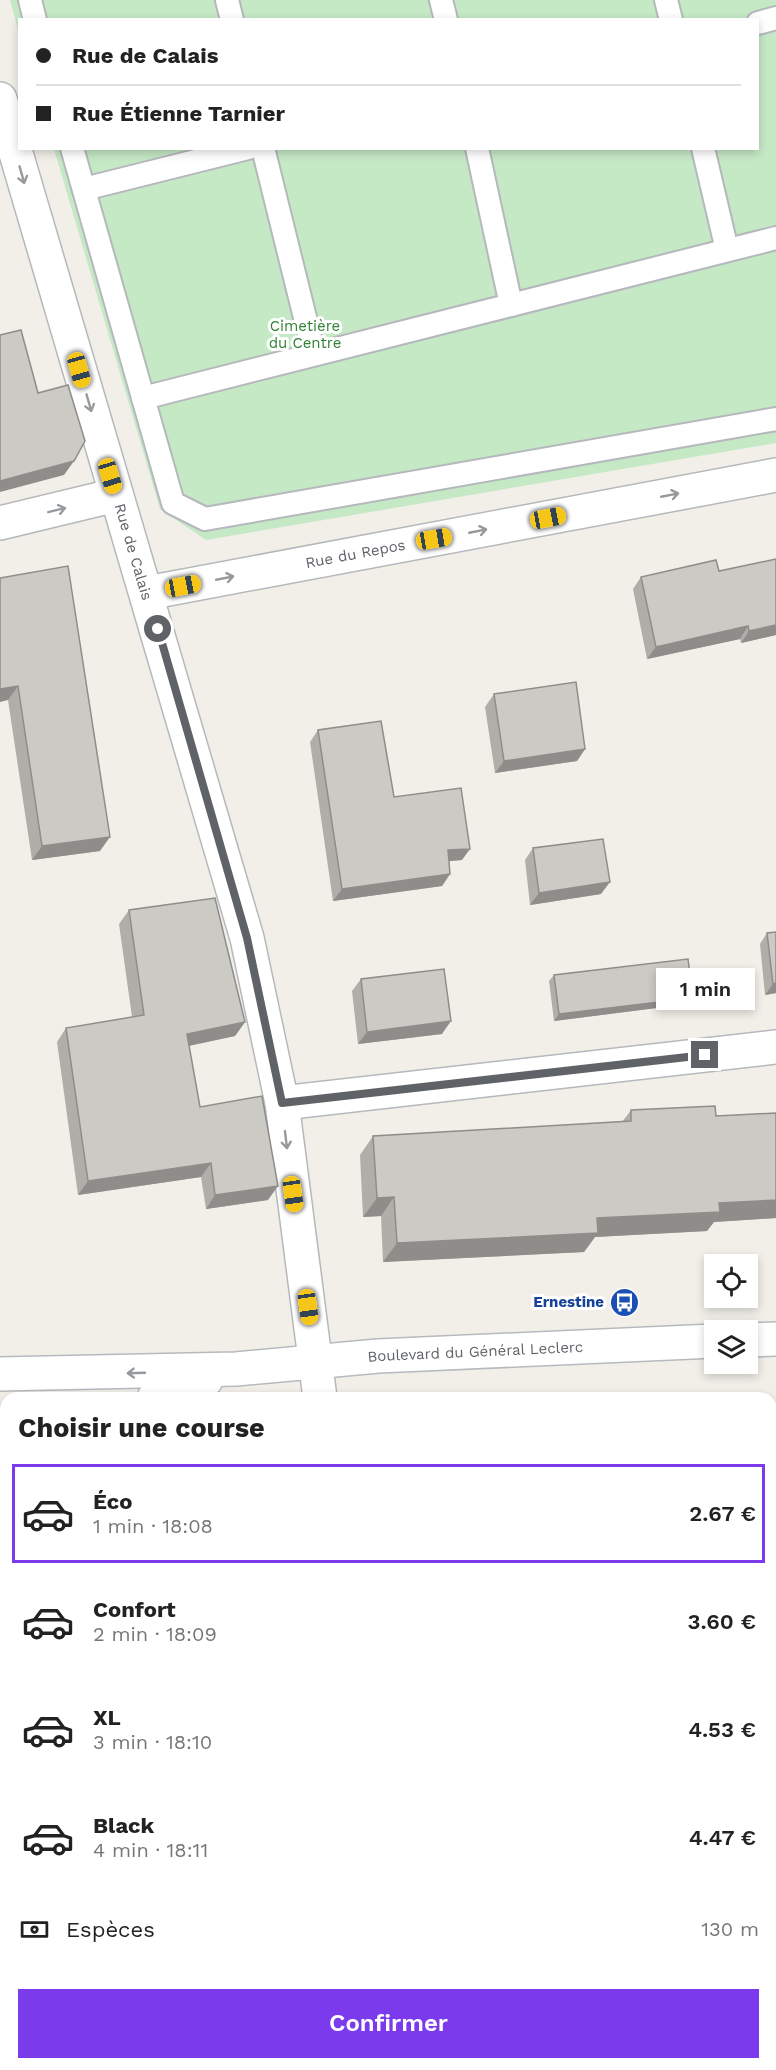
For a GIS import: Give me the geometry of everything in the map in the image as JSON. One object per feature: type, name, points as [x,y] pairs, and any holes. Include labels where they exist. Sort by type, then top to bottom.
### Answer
[{"type":"street","name":"Rue de Calais","points":[[0,99],[247,938],[282,1103],[319,1392]]},
{"type":"street","name":"Rue du Repos","points":[[147,593],[776,475]]},
{"type":"street","points":[[0,524],[116,495]]},
{"type":"street","points":[[282,1103],[776,1047]]},
{"type":"street","points":[[758,1340],[776,1339]]},
{"type":"street","name":"Boulevard du Général Leclerc","points":[[0,1374],[236,1369],[316,1360],[704,1341]]},
{"type":"street","name":"Boulevard du Général Leclerc","points":[[171,1392],[236,1369]]},
{"type":"lane","points":[[30,0],[34,18]]},
{"type":"lane","points":[[227,0],[232,18]]},
{"type":"lane","points":[[441,0],[446,18]]},
{"type":"lane","points":[[666,0],[670,18]]},
{"type":"lane","points":[[759,22],[776,18]]},
{"type":"lane","points":[[73,150],[172,503],[205,519],[776,419]]},
{"type":"lane","points":[[84,189],[240,150]]},
{"type":"lane","points":[[263,150],[314,354]]},
{"type":"lane","points":[[477,150],[511,304]]},
{"type":"lane","points":[[703,150],[727,250]]},
{"type":"lane","points":[[143,398],[776,238]]},
{"type":"green space","name":"Cimetière du Centre","points":[[10,0],[776,0],[776,443],[206,540],[160,509],[54,150],[759,150],[759,18],[18,18],[18,29]]},
{"type":"building","points":[[21,330],[38,393],[68,385],[85,441],[74,461],[0,481],[0,335]]},
{"type":"building","points":[[776,559],[776,625],[749,631],[748,626],[656,647],[641,577],[716,560],[719,571]]},
{"type":"building","points":[[68,566],[110,837],[42,846],[18,686],[0,689],[0,578]]},
{"type":"building","points":[[576,682],[585,749],[504,761],[494,694]]},
{"type":"building","points":[[381,721],[394,797],[461,788],[470,849],[448,850],[450,874],[342,889],[318,730]]},
{"type":"building","points":[[603,839],[610,882],[539,893],[533,848]]},
{"type":"building","points":[[215,898],[245,1022],[187,1034],[200,1107],[262,1096],[278,1186],[215,1195],[211,1163],[88,1181],[66,1028],[144,1015],[129,910]]},
{"type":"building","points":[[776,932],[776,983],[773,984],[767,933]]},
{"type":"building","points":[[688,959],[693,998],[559,1014],[554,975]]},
{"type":"building","points":[[444,969],[451,1021],[367,1032],[361,979]]},
{"type":"building","points":[[715,1106],[716,1116],[776,1113],[776,1200],[719,1203],[720,1212],[597,1218],[598,1233],[397,1243],[394,1197],[377,1198],[373,1136],[631,1121],[631,1110]]},
{"type":"place","name":"Ernestine","points":[[625,1302]]},
{"type":"route","points":[[158,629],[247,938],[282,1103],[705,1055]]}]
